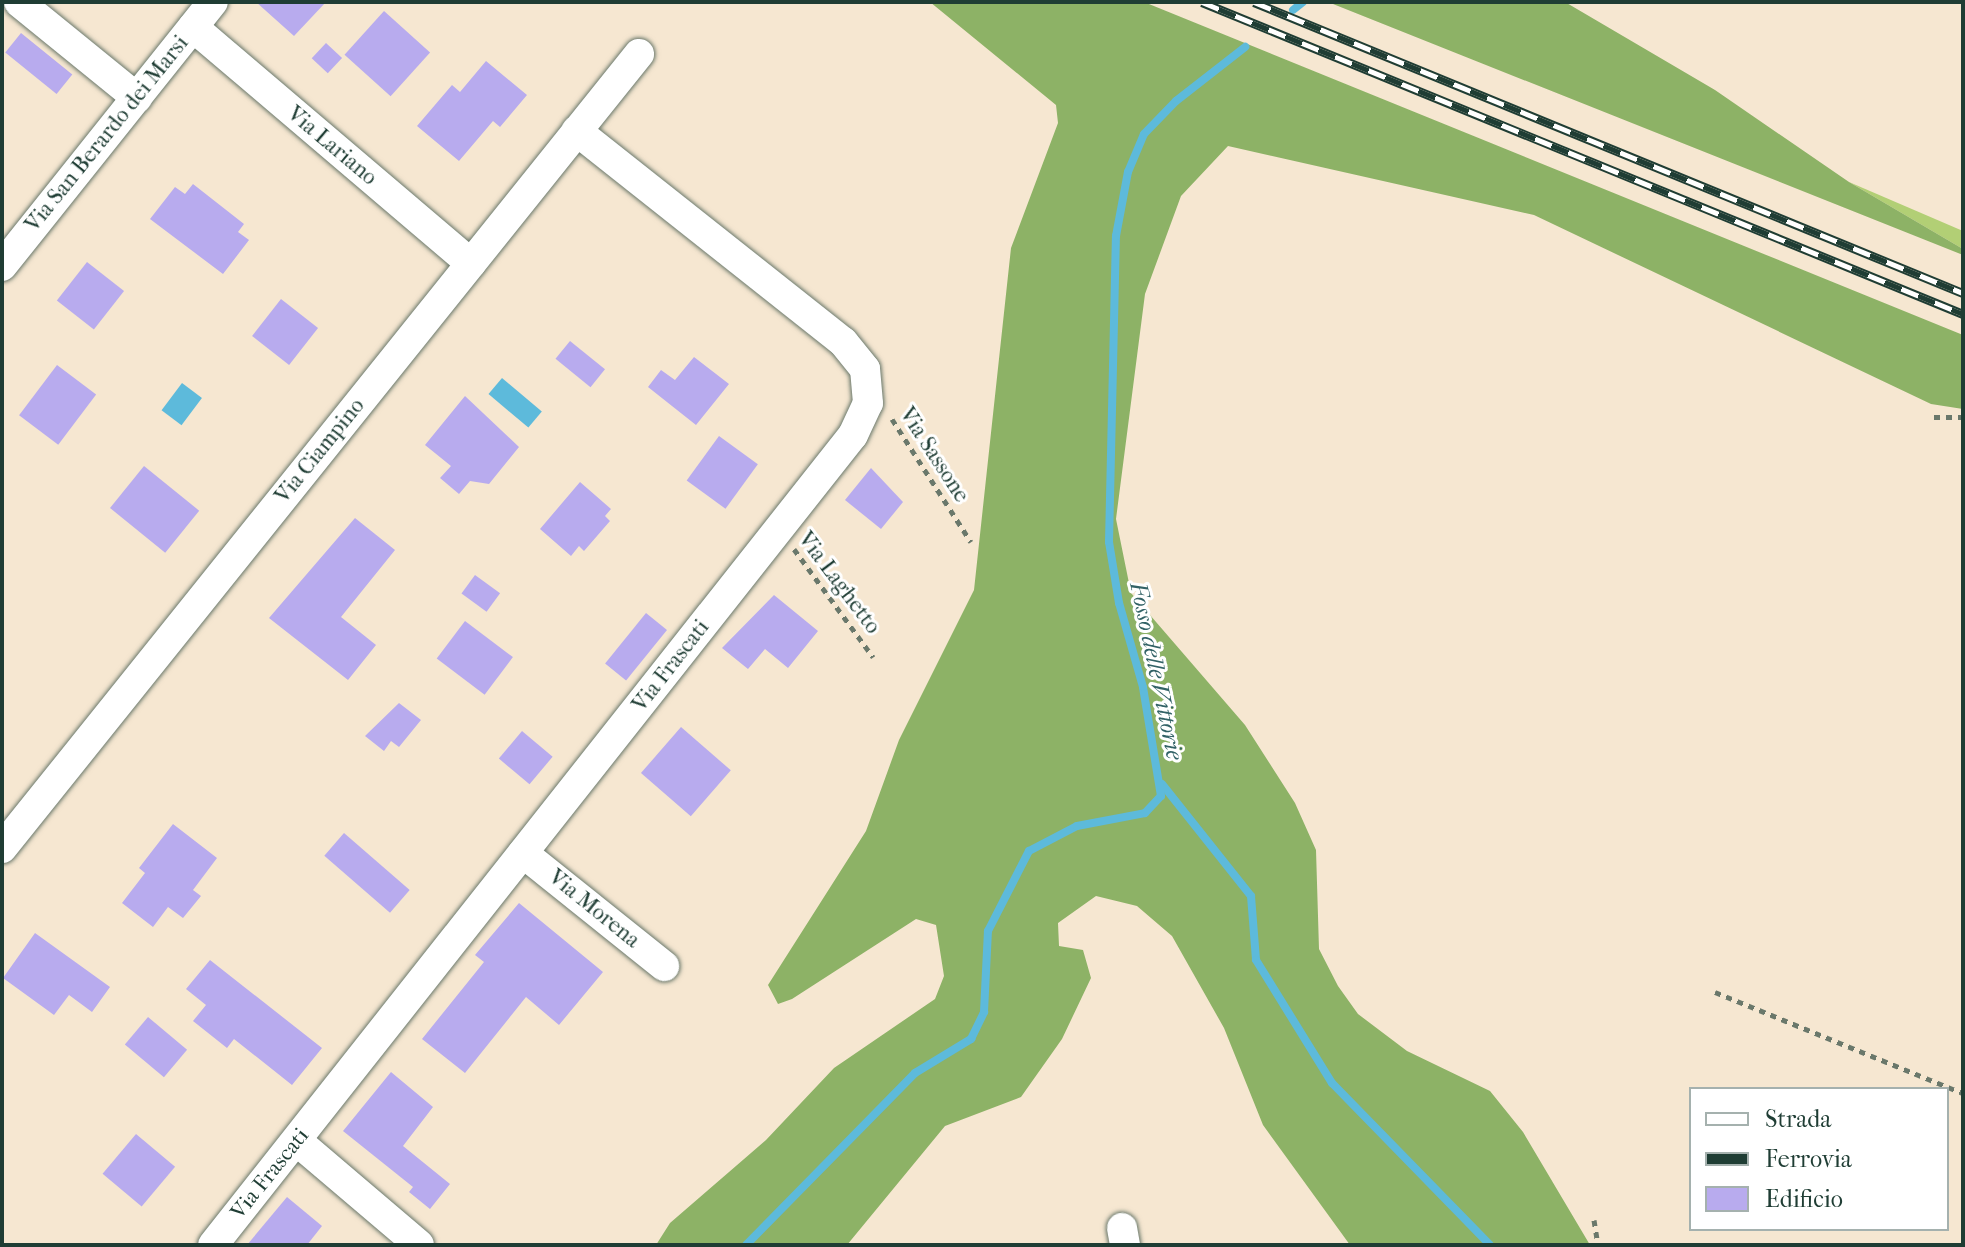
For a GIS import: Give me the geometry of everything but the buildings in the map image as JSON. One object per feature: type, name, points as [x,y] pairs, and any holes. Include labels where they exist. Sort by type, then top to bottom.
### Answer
[{"type":"street","points":[[19,2],[137,98]]},
{"type":"street","name":"Via San Berardo dei Marsi","points":[[2,266],[213,2]]},
{"type":"street","name":"Via Lariano","points":[[193,27],[471,264]]},
{"type":"street","name":"Via Ciampino","points":[[2,848],[639,54]]},
{"type":"street","points":[[577,131],[843,342],[856,354],[869,384]]},
{"type":"street","name":"Via Frascati","points":[[213,1245],[853,435],[868,403],[869,384]]},
{"type":"street","name":"Via Morena","points":[[523,853],[664,966]]},
{"type":"street","points":[[297,1141],[419,1245]]},
{"type":"path","name":"Via Sassone","points":[[869,384],[971,542]]},
{"type":"path","points":[[1934,417],[1963,417]]},
{"type":"path","name":"Via Laghetto","points":[[779,529],[873,657]]},
{"type":"path","points":[[1715,992],[1948,1087]]},
{"type":"path","points":[[1594,1220],[1598,1245]]},
{"type":"green space","points":[[930,2],[1144,2],[1963,335],[1963,409],[1931,404],[1534,215],[1228,146],[1181,196],[1145,294],[1116,519],[1131,593],[1245,725],[1295,803],[1316,850],[1319,949],[1338,986],[1358,1014],[1407,1051],[1490,1091],[1523,1132],[1590,1245],[1350,1245],[1263,1125],[1224,1028],[1172,936],[1137,906],[1096,896],[1058,923],[1059,946],[1083,950],[1091,978],[1062,1039],[1021,1097],[945,1126],[847,1245],[656,1245],[670,1223],[766,1140],[834,1068],[935,999],[944,976],[936,925],[916,919],[792,999],[778,1004],[768,985],[866,831],[899,740],[974,590],[1011,248],[1058,123],[1056,105]]},
{"type":"green space","points":[[1328,2],[1565,2],[1715,90],[1849,182],[1963,249],[1963,255]]},
{"type":"green space","points":[[1849,182],[1963,231],[1963,249]]},
{"type":"water","points":[[502,378],[542,411],[528,428],[489,394]]},
{"type":"water","points":[[182,383],[202,398],[182,425],[162,410]]},
{"type":"waterway","name":"Fosso delle Vittorie","points":[[1293,10],[1303,2]]},
{"type":"waterway","name":"Fosso delle Vittorie","points":[[746,1245],[915,1073],[971,1039],[984,1012],[988,931],[1029,851],[1077,826],[1145,813],[1161,796],[1143,687],[1119,603],[1109,542],[1116,236],[1128,172],[1144,134],[1176,101],[1245,47]]},
{"type":"waterway","points":[[1162,784],[1251,896],[1256,960],[1332,1083],[1490,1245]]},
{"type":"railway","points":[[1202,2],[1963,314]]},
{"type":"railway","points":[[1254,2],[1963,293]]}]
